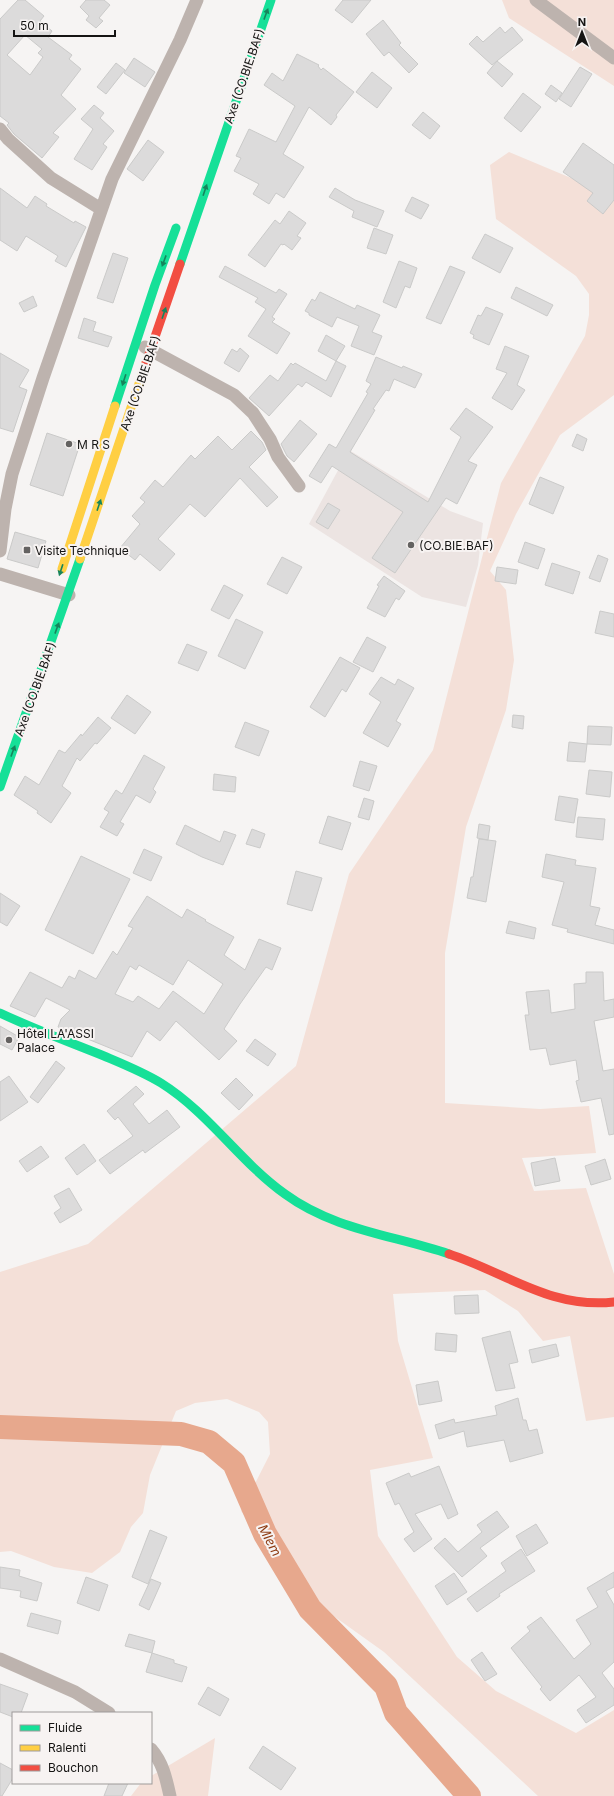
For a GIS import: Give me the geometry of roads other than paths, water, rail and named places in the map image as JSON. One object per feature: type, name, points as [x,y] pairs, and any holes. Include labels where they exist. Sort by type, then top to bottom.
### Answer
[{"type":"main road","name":"Axe (CO.BIE.BAF)","points":[[0,788],[69,595],[184,250],[271,0]]},
{"type":"main road","name":"Axe (CO.BIE.BAF)","points":[[56,587],[136,343],[178,221]]},
{"type":"main road","points":[[170,244],[184,250]]},
{"type":"main road","points":[[0,1014],[124,1064],[154,1079],[185,1101],[278,1189],[302,1206],[323,1217],[448,1253],[473,1262],[551,1297],[565,1301],[592,1304],[614,1302]]},
{"type":"street","points":[[536,0],[614,58]]},
{"type":"street","points":[[0,551],[5,509],[12,474],[101,209],[127,145],[180,40],[195,1]]},
{"type":"street","points":[[0,129],[8,139],[51,178],[101,209]]},
{"type":"street","points":[[136,343],[151,350],[184,370],[234,395],[254,414],[270,439],[278,457],[299,486]]},
{"type":"street","points":[[0,574],[56,587],[69,595]]},
{"type":"street","points":[[0,1659],[74,1692],[107,1712]]},
{"type":"street","points":[[152,1750],[158,1757],[166,1774],[170,1796]]},
{"type":"waterway","name":"Mlem","points":[[0,1427],[181,1434],[209,1442],[234,1463],[265,1534],[310,1609],[386,1686],[396,1713],[469,1796]]},
{"type":"place","name":"M R S","points":[[69,444]]},
{"type":"place","name":"(CO.BIE.BAF)","points":[[411,545]]},
{"type":"place","name":"Visite Technique","points":[[27,550]]},
{"type":"place","name":"Hôtel LA'ASSI Palace","points":[[9,1040]]}]
